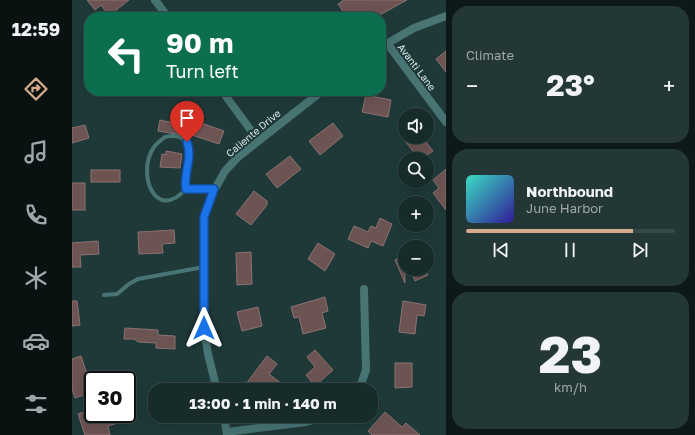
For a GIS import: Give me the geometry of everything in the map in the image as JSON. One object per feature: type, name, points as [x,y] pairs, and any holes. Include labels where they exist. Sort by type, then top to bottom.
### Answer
[{"type":"street","points":[[155,0],[164,12]]},
{"type":"street","points":[[386,44],[414,28],[446,16]]},
{"type":"street","name":"Avanti Lane","points":[[386,47],[446,122]]},
{"type":"street","points":[[226,96],[258,140]]},
{"type":"street","name":"Caliente Drive","points":[[215,383],[205,340],[204,217],[214,189],[238,157],[315,96]]},
{"type":"street","points":[[361,383],[366,370],[364,288]]},
{"type":"street","points":[[225,423],[227,434],[299,423]]},
{"type":"lane","points":[[186,189],[184,180],[189,164],[190,149],[187,142],[179,137],[166,137],[153,148],[147,171],[149,186],[156,197],[162,200],[179,196],[186,189],[214,189]]},
{"type":"lane","points":[[104,295],[117,294],[138,279],[204,267]]},
{"type":"building","points":[[87,0],[129,0],[114,12],[106,12],[101,5],[95,10]]},
{"type":"building","points":[[344,0],[407,0],[385,12],[344,12],[338,4]]},
{"type":"building","points":[[446,51],[446,72],[436,59]]},
{"type":"building","points":[[366,96],[391,100],[388,117],[362,112]]},
{"type":"building","points":[[160,120],[196,128],[198,122],[224,131],[219,144],[183,132],[182,135],[158,131]]},
{"type":"building","points":[[333,123],[343,136],[320,155],[309,141]]},
{"type":"building","points":[[85,125],[89,138],[72,143],[72,128]]},
{"type":"building","points":[[407,144],[428,144],[433,151],[432,152],[414,152]]},
{"type":"building","points":[[166,151],[182,154],[180,168],[160,167],[162,154],[166,155]]},
{"type":"building","points":[[290,156],[301,169],[277,188],[266,174]]},
{"type":"building","points":[[446,169],[446,210],[433,193],[439,188],[434,179]]},
{"type":"building","points":[[91,170],[120,170],[120,182],[91,182]]},
{"type":"building","points":[[72,183],[85,183],[85,210],[72,210]]},
{"type":"building","points":[[254,191],[267,201],[267,205],[251,225],[236,214]]},
{"type":"building","points":[[380,218],[392,224],[383,246],[371,241],[368,248],[348,239],[354,226],[368,232],[371,226],[376,228]]},
{"type":"building","points":[[174,230],[175,243],[162,244],[163,253],[139,254],[138,232]]},
{"type":"building","points":[[98,241],[99,254],[80,255],[81,267],[72,267],[72,243]]},
{"type":"building","points":[[318,243],[335,254],[325,271],[308,259]]},
{"type":"building","points":[[251,252],[252,284],[237,285],[236,253]]},
{"type":"building","points":[[398,258],[398,267],[395,260]]},
{"type":"building","points":[[402,276],[405,276],[405,283]]},
{"type":"building","points":[[413,276],[426,276],[415,281]]},
{"type":"building","points":[[325,297],[328,311],[322,313],[326,328],[303,334],[299,317],[294,318],[291,307]]},
{"type":"building","points":[[72,301],[77,301],[80,325],[72,326]]},
{"type":"building","points":[[403,301],[426,305],[424,316],[417,315],[415,334],[399,332]]},
{"type":"building","points":[[258,307],[262,326],[242,331],[237,312]]},
{"type":"building","points":[[125,328],[158,330],[158,335],[175,336],[175,349],[156,348],[156,343],[138,342],[134,339],[124,339]]},
{"type":"building","points":[[315,350],[333,370],[318,383],[313,383],[306,375],[315,367],[307,357]]},
{"type":"building","points":[[81,356],[86,371],[84,371],[84,395],[75,398],[72,389],[72,359]]},
{"type":"building","points":[[267,356],[277,364],[269,374],[281,383],[247,383]]},
{"type":"building","points":[[395,363],[412,363],[412,387],[395,388]]},
{"type":"building","points":[[84,412],[84,423],[115,424],[108,426],[110,435],[85,435],[78,414]]},
{"type":"building","points":[[385,412],[402,427],[406,423],[420,435],[372,435],[368,431],[375,423],[378,423],[378,420]]},
{"type":"route","points":[[187,142],[190,149],[189,164],[184,180],[186,189],[214,189],[204,217],[204,328]]}]
